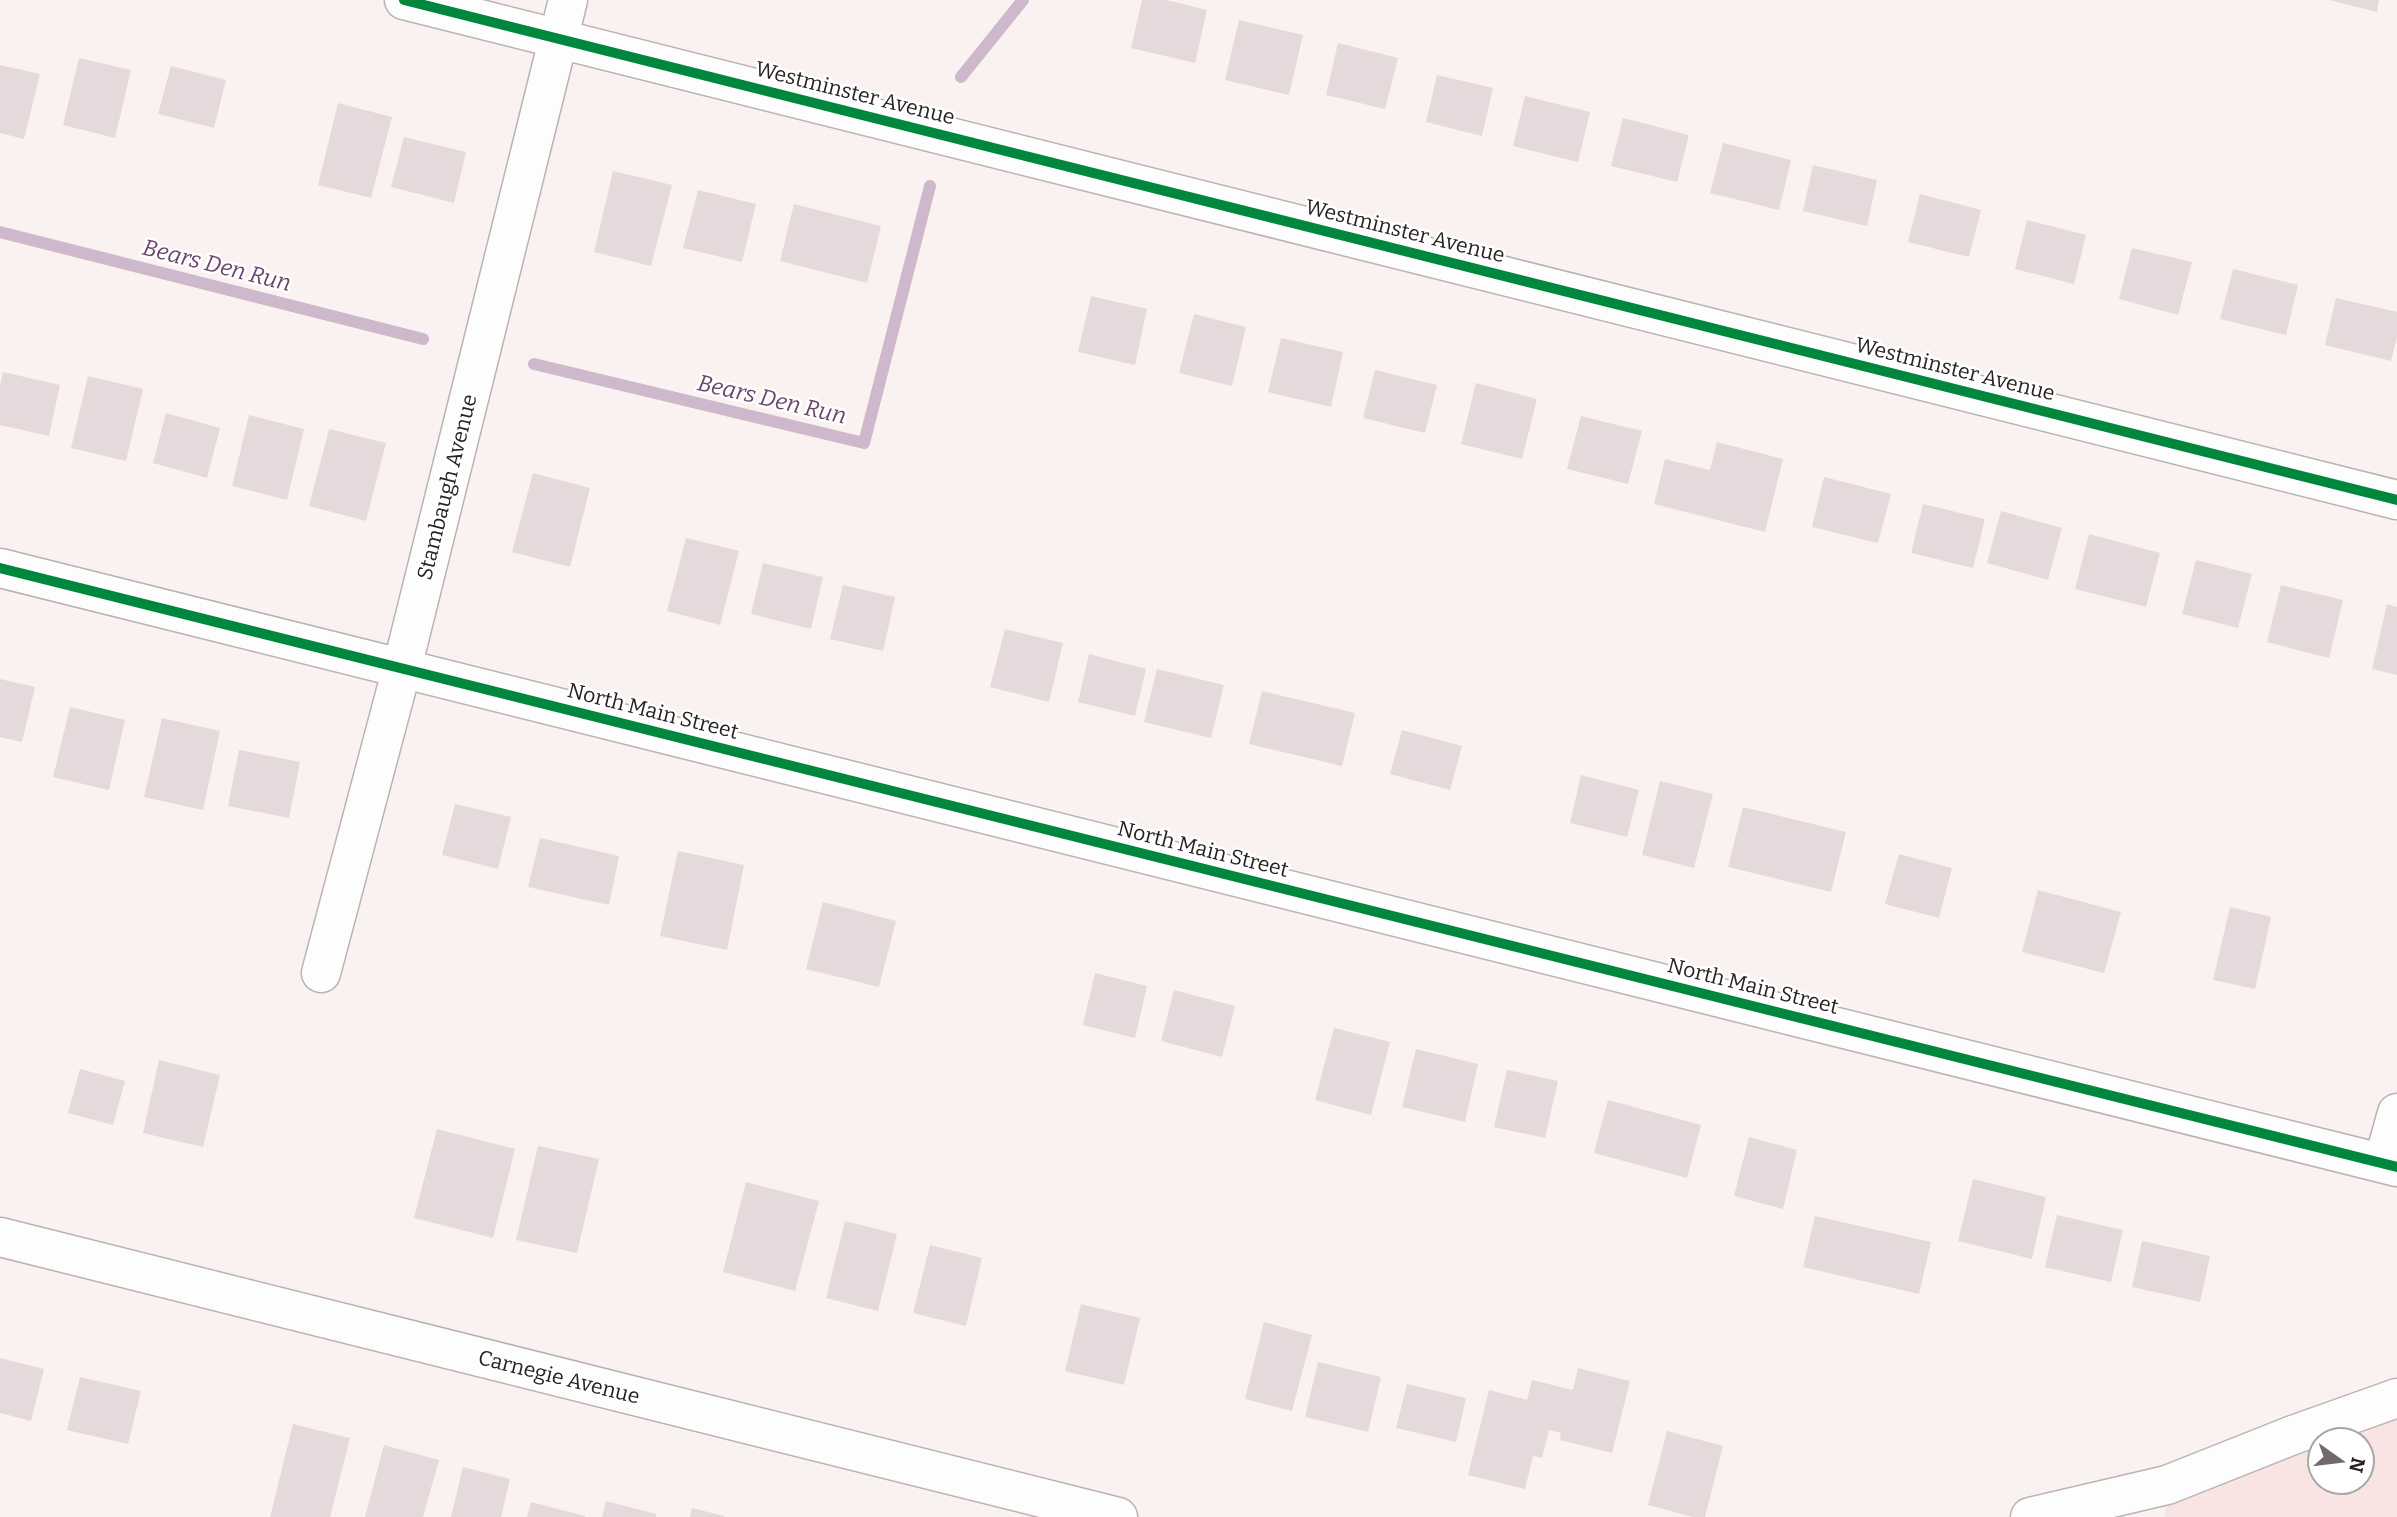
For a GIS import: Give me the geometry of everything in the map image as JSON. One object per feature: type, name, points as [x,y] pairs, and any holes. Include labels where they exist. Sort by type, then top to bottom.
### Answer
[{"type":"street","name":"Westminster Avenue","points":[[404,0],[2397,500]]},
{"type":"street","name":"Stambaugh Avenue","points":[[321,973],[402,668],[568,0]]},
{"type":"street","name":"North Main Street","points":[[0,568],[2390,1165]]},
{"type":"street","points":[[2390,1165],[2397,1113]]},
{"type":"street","name":"Carnegie Avenue","points":[[0,1237],[1118,1517]]},
{"type":"street","points":[[2030,1517],[2166,1501],[2293,1435],[2397,1398]]},
{"type":"shaded area","points":[[2397,1398],[2397,1517],[2165,1517],[2167,1485],[2306,1432],[2306,1496],[2376,1496],[2376,1426],[2323,1426]]},
{"type":"building","points":[[1142,0],[1166,0],[1207,10],[1195,63],[1131,48]]},
{"type":"building","points":[[2329,0],[2379,0],[2377,12]]},
{"type":"building","points":[[1239,20],[1303,35],[1289,95],[1225,80]]},
{"type":"building","points":[[1338,43],[1398,58],[1385,109],[1326,95]]},
{"type":"building","points":[[79,58],[131,70],[115,138],[63,125]]},
{"type":"building","points":[[0,65],[40,74],[24,139],[0,133]]},
{"type":"building","points":[[171,66],[226,80],[214,128],[158,114]]},
{"type":"building","points":[[1437,75],[1493,88],[1482,136],[1426,122]]},
{"type":"building","points":[[1525,96],[1590,112],[1578,162],[1513,146]]},
{"type":"building","points":[[338,103],[392,117],[371,198],[318,185]]},
{"type":"building","points":[[1623,118],[1689,135],[1677,182],[1611,166]]},
{"type":"building","points":[[404,137],[466,152],[454,203],[391,187]]},
{"type":"building","points":[[1723,143],[1791,160],[1779,210],[1710,193]]},
{"type":"building","points":[[1813,165],[1877,180],[1867,226],[1803,211]]},
{"type":"building","points":[[613,171],[672,185],[651,266],[594,252]]},
{"type":"building","points":[[698,190],[756,204],[742,262],[683,248]]},
{"type":"building","points":[[1920,194],[1981,210],[1969,257],[1908,242]]},
{"type":"building","points":[[794,204],[881,226],[867,283],[780,261]]},
{"type":"building","points":[[2027,220],[2086,235],[2074,284],[2015,269]]},
{"type":"building","points":[[2132,248],[2192,262],[2178,315],[2119,299]]},
{"type":"building","points":[[2233,269],[2298,285],[2286,335],[2220,319]]},
{"type":"building","points":[[1091,296],[1147,309],[1135,365],[1078,352]]},
{"type":"building","points":[[2336,298],[2397,312],[2397,337],[2391,361],[2325,345]]},
{"type":"building","points":[[1194,314],[1246,327],[1232,386],[1179,373]]},
{"type":"building","points":[[1281,338],[1343,352],[1331,407],[1268,392]]},
{"type":"building","points":[[1375,370],[1437,385],[1425,433],[1363,418]]},
{"type":"building","points":[[3,372],[60,385],[49,436],[0,425],[0,386]]},
{"type":"building","points":[[88,376],[143,389],[126,461],[71,448]]},
{"type":"building","points":[[1476,383],[1537,399],[1522,459],[1461,444]]},
{"type":"building","points":[[166,413],[220,428],[207,478],[153,463]]},
{"type":"building","points":[[249,415],[304,429],[287,500],[232,486]]},
{"type":"building","points":[[1581,416],[1642,431],[1628,484],[1567,469]]},
{"type":"building","points":[[329,429],[386,443],[366,521],[309,506]]},
{"type":"building","points":[[1717,442],[1783,459],[1765,532],[1654,504],[1665,459],[1710,470]]},
{"type":"building","points":[[533,473],[590,488],[570,567],[512,552]]},
{"type":"building","points":[[1824,477],[1891,494],[1878,543],[1812,527]]},
{"type":"building","points":[[1923,504],[1985,519],[1973,568],[1911,553]]},
{"type":"building","points":[[2001,511],[2062,528],[2048,580],[1987,563]]},
{"type":"building","points":[[2089,534],[2160,553],[2146,607],[2075,589]]},
{"type":"building","points":[[686,538],[739,551],[720,625],[667,611]]},
{"type":"building","points":[[2196,560],[2252,574],[2238,628],[2182,614]]},
{"type":"building","points":[[763,563],[823,577],[811,629],[751,614]]},
{"type":"building","points":[[843,585],[895,597],[883,651],[830,639]]},
{"type":"building","points":[[2281,585],[2343,600],[2329,658],[2267,642]]},
{"type":"building","points":[[2387,604],[2397,607],[2397,675],[2372,669]]},
{"type":"building","points":[[1005,629],[1063,643],[1049,702],[990,687]]},
{"type":"building","points":[[1089,654],[1146,669],[1135,716],[1078,702]]},
{"type":"building","points":[[1157,669],[1224,685],[1211,738],[1144,722]]},
{"type":"building","points":[[0,679],[35,687],[22,742],[0,737]]},
{"type":"building","points":[[1262,691],[1355,713],[1342,766],[1249,744]]},
{"type":"building","points":[[70,707],[125,720],[109,790],[53,777]]},
{"type":"building","points":[[162,718],[220,731],[203,810],[144,797]]},
{"type":"building","points":[[1402,730],[1462,746],[1450,790],[1390,774]]},
{"type":"building","points":[[239,750],[300,762],[289,818],[228,806]]},
{"type":"building","points":[[1581,775],[1639,790],[1627,837],[1570,823]]},
{"type":"building","points":[[1660,781],[1713,794],[1694,868],[1642,855]]},
{"type":"building","points":[[455,804],[511,817],[498,869],[442,855]]},
{"type":"building","points":[[1743,807],[1846,832],[1831,892],[1728,867]]},
{"type":"building","points":[[540,838],[619,856],[609,905],[528,887]]},
{"type":"building","points":[[678,851],[744,865],[727,950],[660,936]]},
{"type":"building","points":[[1899,854],[1952,868],[1939,918],[1885,904]]},
{"type":"building","points":[[2038,890],[2121,912],[2104,973],[2022,952]]},
{"type":"building","points":[[823,902],[896,921],[879,987],[806,969]]},
{"type":"building","points":[[2230,907],[2271,917],[2255,989],[2213,980]]},
{"type":"building","points":[[1095,973],[1147,986],[1135,1038],[1083,1025]]},
{"type":"building","points":[[1174,990],[1235,1006],[1222,1057],[1161,1041]]},
{"type":"building","points":[[1334,1028],[1390,1042],[1371,1115],[1315,1100]]},
{"type":"building","points":[[1416,1049],[1478,1064],[1465,1122],[1402,1107]]},
{"type":"building","points":[[159,1060],[220,1075],[203,1147],[143,1133]]},
{"type":"building","points":[[80,1069],[125,1081],[113,1125],[68,1113]]},
{"type":"building","points":[[1507,1070],[1558,1081],[1545,1138],[1494,1127]]},
{"type":"building","points":[[1608,1100],[1701,1125],[1687,1178],[1594,1153]]},
{"type":"building","points":[[437,1129],[515,1149],[493,1238],[414,1218]]},
{"type":"building","points":[[1749,1137],[1797,1150],[1783,1209],[1734,1196]]},
{"type":"building","points":[[538,1146],[599,1159],[577,1253],[516,1240]]},
{"type":"building","points":[[1973,1179],[2046,1197],[2032,1259],[1958,1241]]},
{"type":"building","points":[[746,1182],[819,1201],[795,1291],[723,1272]]},
{"type":"building","points":[[2057,1215],[2123,1230],[2111,1282],[2045,1267]]},
{"type":"building","points":[[1815,1216],[1931,1242],[1919,1294],[1803,1267]]},
{"type":"building","points":[[845,1221],[897,1234],[878,1311],[826,1298]]},
{"type":"building","points":[[2142,1241],[2210,1256],[2200,1302],[2132,1287]]},
{"type":"building","points":[[930,1245],[982,1258],[966,1326],[913,1313]]},
{"type":"building","points":[[1081,1304],[1140,1318],[1124,1385],[1065,1371]]},
{"type":"building","points":[[1264,1322],[1312,1335],[1292,1411],[1245,1399]]},
{"type":"building","points":[[0,1358],[44,1369],[31,1421],[0,1413]]},
{"type":"building","points":[[1318,1362],[1381,1377],[1368,1432],[1305,1417]]},
{"type":"building","points":[[1578,1368],[1630,1381],[1612,1453],[1560,1440],[1561,1433],[1549,1430],[1542,1458],[1533,1456],[1525,1489],[1468,1475],[1489,1390],[1527,1400],[1532,1380],[1573,1390]]},
{"type":"building","points":[[80,1377],[141,1391],[128,1444],[67,1430]]},
{"type":"building","points":[[1407,1384],[1466,1398],[1456,1442],[1396,1428]]},
{"type":"building","points":[[293,1424],[350,1438],[330,1517],[270,1517]]},
{"type":"building","points":[[1667,1431],[1723,1446],[1705,1517],[1693,1517],[1648,1505]]},
{"type":"building","points":[[384,1445],[439,1460],[423,1517],[365,1517]]},
{"type":"building","points":[[463,1467],[510,1479],[501,1517],[451,1517]]},
{"type":"building","points":[[606,1501],[656,1514],[656,1517],[602,1517]]},
{"type":"building","points":[[531,1502],[585,1516],[585,1517],[527,1517]]},
{"type":"building","points":[[692,1508],[724,1516],[724,1517],[690,1517]]},
{"type":"waterway","name":"Bears Den Run","points":[[961,77],[1023,0]]},
{"type":"waterway","name":"Bears Den Run","points":[[534,364],[864,443],[930,186]]},
{"type":"waterway","name":"Bears Den Run","points":[[0,232],[423,339]]},
{"type":"cycle path","points":[[404,0],[2397,500]]},
{"type":"cycle path","points":[[0,568],[2397,1167]]}]
